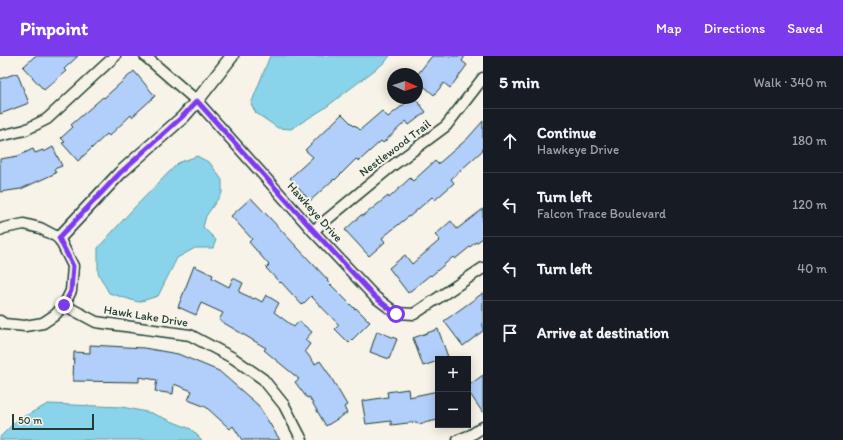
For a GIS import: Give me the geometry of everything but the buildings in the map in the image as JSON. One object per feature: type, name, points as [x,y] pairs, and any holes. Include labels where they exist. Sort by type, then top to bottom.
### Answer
[{"type":"street","points":[[0,136],[25,130],[47,119],[115,56]]},
{"type":"street","name":"Hawkeye Drive","points":[[145,56],[197,101],[375,297],[396,314],[414,314],[483,268]]},
{"type":"street","points":[[59,238],[120,173],[182,117],[197,101],[232,56]]},
{"type":"street","name":"Nestlewood Trail","points":[[314,231],[392,166],[446,126],[483,78]]},
{"type":"street","points":[[0,230],[24,224],[40,228],[59,238],[73,266],[71,291],[64,305],[55,315],[43,323],[25,326],[4,324],[0,321]]},
{"type":"street","name":"Hawk Lake Drive","points":[[64,305],[96,322],[190,335],[233,358],[263,379],[284,405],[302,440]]},
{"type":"street","points":[[458,440],[471,435],[483,427]]},
{"type":"water","points":[[270,56],[390,56],[385,62],[325,108],[291,129],[278,128],[256,113],[251,104]]},
{"type":"water","points":[[197,156],[210,163],[222,180],[222,193],[206,216],[203,227],[216,240],[213,248],[195,248],[177,258],[158,296],[138,302],[109,293],[98,273],[98,248],[132,210],[178,163]]},
{"type":"water","points":[[48,404],[122,407],[151,413],[191,429],[202,440],[0,440],[0,437],[17,420]]},
{"type":"route","points":[[64,305],[71,291],[73,266],[59,238],[120,173],[182,117],[197,101],[375,297],[396,314]]}]
